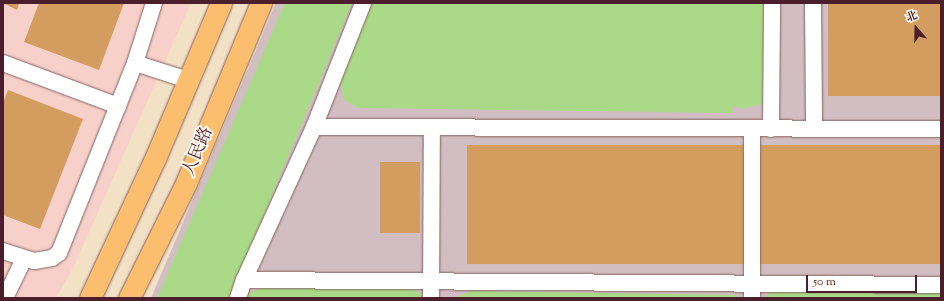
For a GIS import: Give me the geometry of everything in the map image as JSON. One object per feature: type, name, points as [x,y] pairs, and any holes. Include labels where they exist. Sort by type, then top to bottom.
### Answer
[{"type":"main road","points":[[90,298],[151,168],[221,3]]},
{"type":"main road","name":"人民路","points":[[129,298],[186,183],[261,3]]},
{"type":"lane","points":[[3,251],[24,259],[43,260],[59,253],[135,63],[154,3]]},
{"type":"lane","points":[[238,298],[244,280],[314,127],[363,3]]},
{"type":"lane","points":[[771,128],[772,3]]},
{"type":"lane","points":[[813,3],[814,129]]},
{"type":"lane","points":[[3,63],[118,106]]},
{"type":"lane","points":[[135,63],[188,80]]},
{"type":"lane","points":[[314,127],[432,126],[941,129]]},
{"type":"lane","points":[[431,298],[432,126]]},
{"type":"lane","points":[[752,128],[752,291]]},
{"type":"lane","points":[[5,298],[24,259]]},
{"type":"lane","points":[[244,280],[431,280],[752,291],[941,285]]},
{"type":"shaded area","points":[[3,3],[191,3],[73,268],[56,298],[3,298]]},
{"type":"shaded area","points":[[276,3],[941,3],[941,298],[151,298]]},
{"type":"green space","points":[[285,3],[352,3],[229,298],[157,298]]},
{"type":"green space","points":[[372,3],[766,3],[762,104],[746,108],[732,107],[733,113],[359,108],[344,100],[340,81]]},
{"type":"green space","points":[[263,287],[411,288],[422,294],[423,298],[246,298],[249,293]]},
{"type":"green space","points":[[472,291],[736,295],[739,298],[453,298]]},
{"type":"green space","points":[[771,291],[941,292],[941,298],[765,298]]},
{"type":"building","points":[[3,3],[19,3],[17,10]]},
{"type":"building","points":[[39,3],[124,3],[99,70],[24,42]]},
{"type":"building","points":[[828,3],[941,3],[941,96],[828,96]]},
{"type":"building","points":[[8,90],[83,119],[40,229],[3,215],[3,103]]},
{"type":"building","points":[[467,145],[941,145],[941,264],[467,264]]},
{"type":"building","points":[[380,162],[420,162],[420,233],[380,233]]}]
